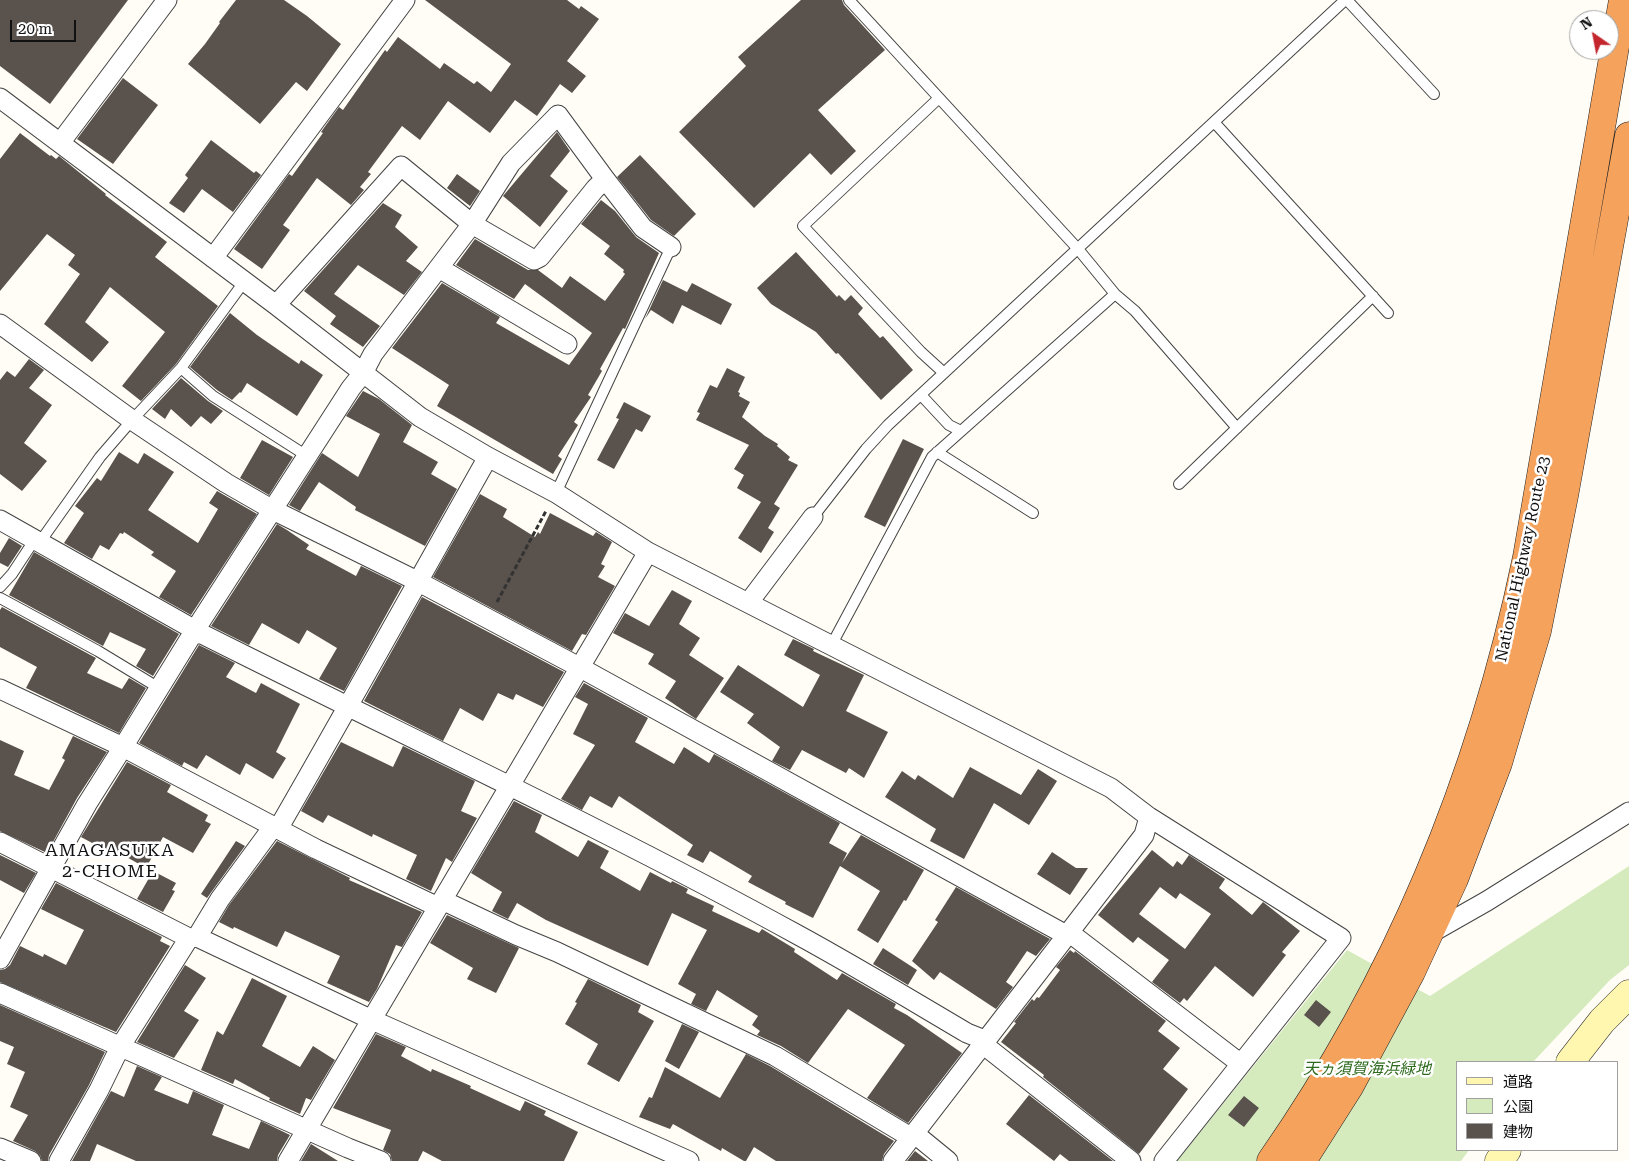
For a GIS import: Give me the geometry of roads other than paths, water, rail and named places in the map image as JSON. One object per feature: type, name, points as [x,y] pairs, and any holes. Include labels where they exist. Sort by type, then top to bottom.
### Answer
[{"type":"highway","name":"National Highway Route 23","points":[[1271,1161],[1351,1035],[1404,930],[1455,811],[1495,688],[1513,623],[1529,547],[1623,0]]},
{"type":"highway","name":"National Highway Route 23","points":[[1302,1161],[1349,1087],[1384,1024],[1429,934],[1454,880],[1498,763],[1537,631],[1564,496],[1629,136]]},
{"type":"street","points":[[60,143],[167,0]]},
{"type":"street","points":[[213,258],[405,0]]},
{"type":"street","points":[[0,98],[276,305],[420,417],[488,457],[556,493],[648,552],[832,644],[1111,788],[1148,817],[1341,938],[1164,1161]]},
{"type":"street","points":[[1,955],[122,747],[351,388],[363,373],[373,354],[472,224],[511,163],[558,115],[644,228],[671,248]]},
{"type":"street","points":[[276,305],[401,166],[472,224],[534,260],[540,257],[605,179]]},
{"type":"street","points":[[439,268],[567,344]]},
{"type":"street","points":[[0,324],[132,420],[226,483],[273,510],[417,581],[1069,934],[1241,1064]]},
{"type":"street","points":[[59,1161],[99,1090],[120,1047],[220,899],[275,828],[348,708],[417,581],[488,457]]},
{"type":"street","points":[[749,602],[813,517]]},
{"type":"street","points":[[0,520],[38,540],[194,632],[202,634],[348,708],[510,785],[798,935],[985,1043],[1131,1161]]},
{"type":"street","points":[[288,1161],[578,667],[648,552]]},
{"type":"street","points":[[0,689],[122,747],[316,849],[572,960],[776,1056],[914,1136],[948,1161]]},
{"type":"street","points":[[1429,934],[1487,901],[1629,812]]},
{"type":"street","points":[[894,1161],[1144,835],[1148,817]]},
{"type":"street","points":[[0,842],[193,938],[689,1161]]},
{"type":"street","points":[[0,993],[381,1161]]},
{"type":"street","points":[[1571,1061],[1602,1021],[1629,994]]},
{"type":"street","points":[[0,1148],[31,1161]]},
{"type":"lane","points":[[849,0],[1078,249],[1115,294],[1135,311],[1237,428]]},
{"type":"lane","points":[[813,517],[888,425],[1346,0],[1434,94]]},
{"type":"lane","points":[[939,98],[803,226],[921,352],[944,373]]},
{"type":"lane","points":[[1214,122],[1388,313]]},
{"type":"lane","points":[[556,493],[671,248]]},
{"type":"lane","points":[[0,587],[12,574],[100,457],[181,368],[244,282]]},
{"type":"lane","points":[[832,644],[932,457],[1115,294]]},
{"type":"lane","points":[[1179,484],[1373,296]]},
{"type":"lane","points":[[181,368],[213,396],[308,456]]},
{"type":"lane","points":[[920,395],[949,425],[961,431]]},
{"type":"lane","points":[[937,452],[1032,513]]},
{"type":"lane","points":[[0,598],[98,650],[159,688]]},
{"type":"district","name":"AMAGASUKA 2-CHOME","points":[[110,861]]},
{"type":"park label","name":"天ヵ須賀海浜緑地","points":[[1367,1069]]}]
